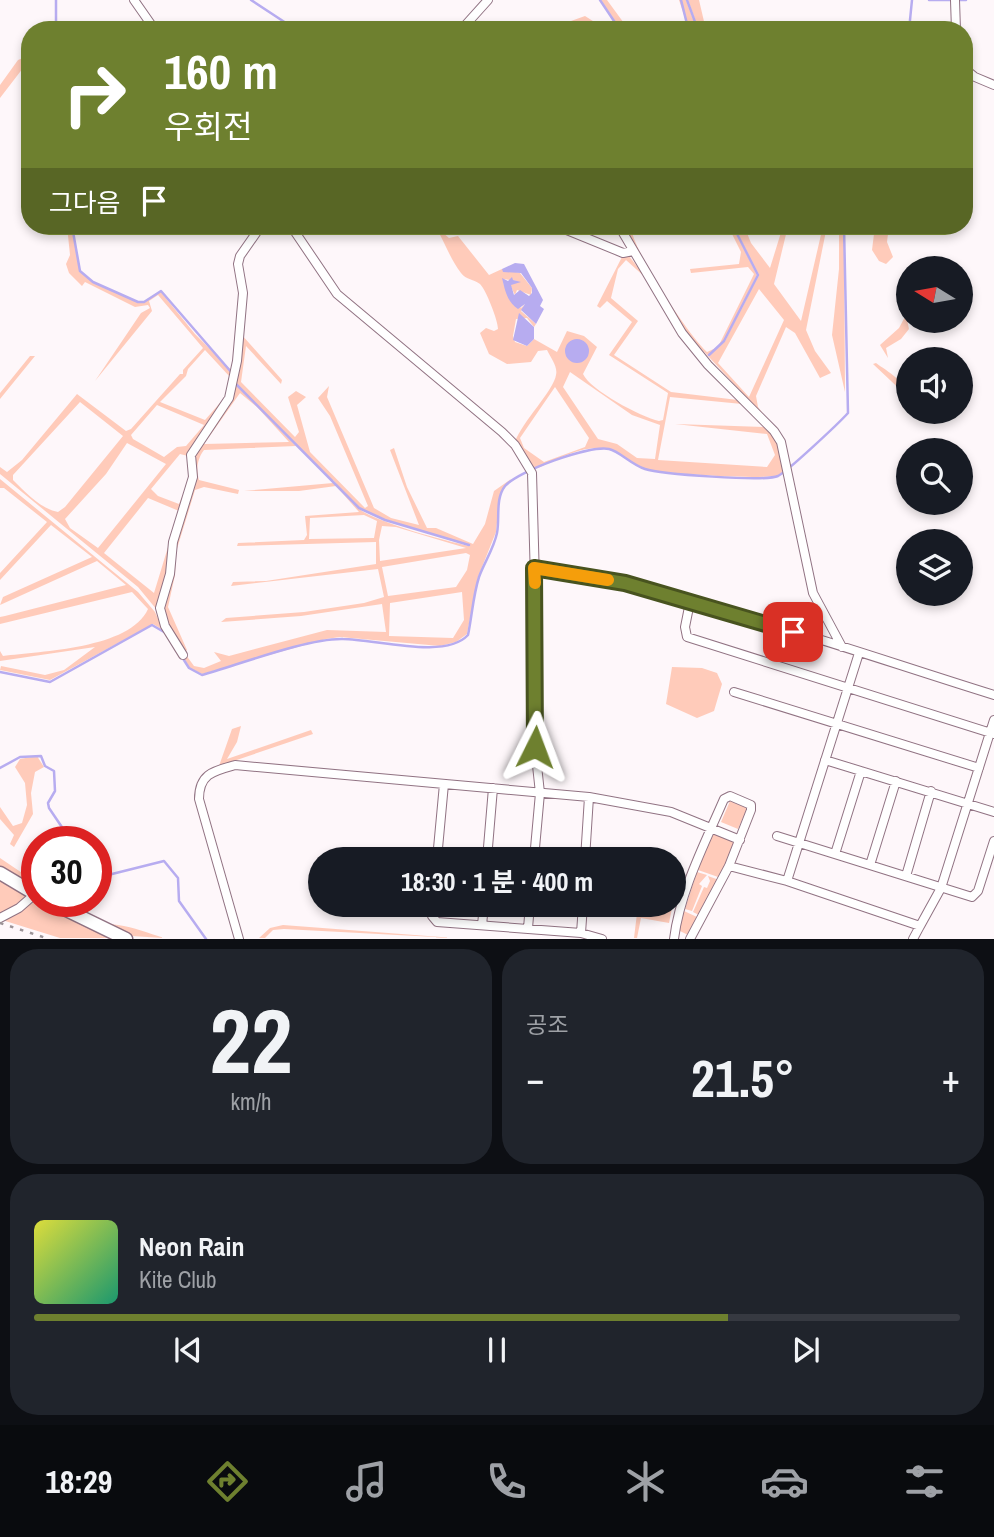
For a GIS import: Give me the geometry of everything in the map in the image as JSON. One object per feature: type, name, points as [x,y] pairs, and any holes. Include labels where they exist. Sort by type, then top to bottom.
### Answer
[{"type":"main road","points":[[0,873],[21,886]]},
{"type":"main road","points":[[81,917],[126,939]]},
{"type":"street","points":[[134,0],[149,21]]},
{"type":"street","points":[[469,21],[488,0]]},
{"type":"street","points":[[955,0],[956,21]]},
{"type":"street","points":[[973,75],[994,85]]},
{"type":"street","points":[[183,655],[160,617],[160,608],[170,574],[173,542],[193,477],[191,455],[229,398],[237,361],[243,293],[238,264],[240,256],[255,235]]},
{"type":"street","points":[[297,235],[337,293],[502,432],[516,445],[531,471],[535,747],[540,793],[535,847]]},
{"type":"street","points":[[578,235],[623,253],[633,251]]},
{"type":"street","points":[[624,235],[682,333],[708,365],[775,431],[788,466],[813,593],[842,647]]},
{"type":"street","points":[[534,568],[612,580],[690,601],[994,695]]},
{"type":"street","points":[[690,601],[685,627],[687,637],[992,734]]},
{"type":"street","points":[[787,881],[859,653]]},
{"type":"street","points":[[734,692],[979,768]]},
{"type":"street","points":[[913,939],[941,888],[992,734],[994,720]]},
{"type":"street","points":[[825,760],[994,812]]},
{"type":"street","points":[[240,939],[199,799],[199,784],[203,778],[215,770],[235,765],[589,796],[647,805],[740,840]]},
{"type":"street","points":[[835,854],[861,771]]},
{"type":"street","points":[[870,865],[896,781]]},
{"type":"street","points":[[438,847],[444,783]]},
{"type":"street","points":[[488,847],[493,788]]},
{"type":"street","points":[[906,876],[932,792]]},
{"type":"street","points":[[674,939],[676,923],[726,795],[748,803],[751,810],[729,866],[690,939]]},
{"type":"street","points":[[586,847],[589,796]]},
{"type":"street","points":[[777,836],[972,897],[983,878],[994,841]]},
{"type":"street","points":[[729,866],[787,881],[920,926]]},
{"type":"street","points":[[983,878],[994,882]]},
{"type":"street","points":[[0,918],[21,906]]},
{"type":"street","points":[[433,917],[437,922],[581,933],[602,939]]},
{"type":"street","points":[[482,925],[483,917]]},
{"type":"street","points":[[528,928],[529,917]]},
{"type":"street","points":[[581,933],[582,917]]},
{"type":"shaded area","points":[[601,0],[607,0],[622,21],[615,21]]},
{"type":"shaded area","points":[[679,0],[686,0],[694,21],[686,21]]},
{"type":"shaded area","points":[[688,0],[699,0],[704,21],[696,21]]},
{"type":"shaded area","points":[[585,16],[593,21],[571,21]]},
{"type":"shaded area","points":[[21,59],[21,71],[0,98],[0,85]]},
{"type":"shaded area","points":[[68,235],[73,235],[80,271],[93,282],[137,302],[144,302],[160,291],[195,334],[231,370],[228,397],[194,444],[191,474],[157,610],[138,587],[0,474],[0,467],[7,472],[22,460],[77,394],[126,431],[131,429],[180,374],[183,374],[183,370],[203,348],[158,295],[149,301],[152,311],[95,381],[141,313],[150,308],[148,305],[135,307],[85,282],[82,286],[69,273],[66,264],[70,255]],"holes":[[[205,350],[230,377],[226,396],[205,420],[160,402],[186,376],[188,369]],[[80,402],[123,436],[58,512],[39,504],[28,495],[13,480],[13,475]],[[157,405],[204,425],[186,446],[177,447],[164,457],[133,439],[131,435]],[[127,443],[166,464],[98,548],[70,528],[65,519],[106,474]],[[180,454],[188,456],[188,483],[179,504],[158,496],[151,489]],[[148,498],[179,511],[154,593],[104,553]]]},
{"type":"shaded area","points":[[440,235],[449,238],[458,236],[489,275],[502,269],[520,273],[532,288],[531,295],[517,290],[515,295],[510,285],[517,281],[503,279],[504,286],[521,308],[525,304],[521,311],[536,324],[534,327],[527,318],[516,319],[513,336],[515,342],[527,346],[534,339],[557,352],[567,331],[584,336],[597,347],[583,374],[595,388],[617,402],[659,421],[663,420],[668,393],[609,355],[632,322],[607,301],[600,308],[597,306],[623,255],[629,256],[646,278],[626,260],[618,269],[611,298],[638,321],[614,355],[671,392],[738,400],[742,404],[670,397],[658,460],[767,467],[775,455],[767,434],[675,424],[767,427],[778,440],[786,467],[780,475],[770,476],[672,473],[646,469],[612,450],[591,448],[574,452],[533,470],[515,442],[554,381],[555,366],[547,350],[538,351],[531,362],[507,364],[489,354],[480,333],[486,328],[494,331],[498,329],[491,305],[480,284],[465,277]],"holes":[[[570,372],[632,415],[660,425],[655,459],[637,458],[617,444],[598,439],[563,387]],[[555,387],[589,438],[585,447],[544,462],[524,448],[520,438]]]},
{"type":"shaded area","points":[[628,235],[633,235],[662,291],[698,343],[707,352],[718,347],[709,356],[725,341],[759,275],[739,235],[748,235],[770,268],[780,235],[786,235],[774,284],[801,321],[821,235],[825,235],[806,330],[815,351],[831,373],[820,378],[795,333],[786,327],[756,396],[758,407],[770,423],[683,329]],"holes":[[[759,289],[784,320],[749,397],[718,363]]]},
{"type":"shaded area","points":[[732,235],[737,235],[757,275],[724,341],[718,347],[754,274],[748,267],[691,273],[690,269],[739,264],[741,252]]},
{"type":"shaded area","points":[[839,235],[844,235],[845,392],[832,335],[839,269]]},
{"type":"shaded area","points":[[874,235],[888,235],[887,242],[893,257],[886,264],[879,261],[872,250]]},
{"type":"shaded area","points":[[515,263],[524,264],[543,300],[540,306],[544,309],[536,324],[521,310],[525,304],[518,309],[511,303],[505,291],[502,278],[508,281],[512,277],[513,280],[521,282],[511,285],[514,295],[520,290],[529,296],[532,293],[532,288],[521,273],[503,272],[502,269]]},
{"type":"shaded area","points":[[519,313],[534,327],[534,339],[527,346],[513,340]]},
{"type":"shaded area","points":[[896,331],[896,333],[906,333],[886,348],[888,358],[880,345]]},
{"type":"shaded area","points":[[241,334],[282,380],[281,384],[246,346],[241,382],[295,437],[299,432],[288,397],[296,391],[306,397],[297,405],[310,452],[365,508],[368,506],[330,416],[318,398],[329,386],[327,397],[374,508],[391,518],[419,525],[390,450],[394,448],[407,487],[427,528],[436,528],[473,544],[485,524],[494,491],[511,479],[500,494],[496,532],[478,577],[467,634],[456,642],[440,646],[340,637],[202,674],[190,668],[183,657],[186,655],[194,666],[204,668],[221,661],[214,652],[229,656],[327,630],[386,632],[382,604],[301,616],[221,622],[226,618],[304,612],[364,603],[384,597],[378,569],[231,586],[233,582],[266,581],[376,564],[376,542],[237,546],[238,543],[304,540],[307,535],[305,516],[359,512],[336,486],[299,491],[244,491],[333,481],[234,381]],"holes":[[[338,486],[360,508],[385,519],[470,546],[381,520],[359,509]],[[364,515],[377,521],[374,538],[309,539],[310,518]],[[382,526],[396,527],[466,548],[380,561],[379,540]],[[466,553],[470,555],[467,570],[456,587],[388,596],[382,567]],[[462,592],[464,620],[453,638],[389,636],[390,603]]]},
{"type":"shaded area","points":[[577,339],[586,342],[589,351],[586,360],[577,363],[568,360],[565,351],[568,342]]},
{"type":"shaded area","points":[[30,356],[35,356],[0,399],[0,393]]},
{"type":"shaded area","points":[[876,363],[891,373],[896,378],[896,386],[873,364]]},
{"type":"shaded area","points":[[234,383],[296,446],[204,450],[202,453],[198,465],[199,480],[239,490],[238,494],[204,487],[195,490],[176,552],[175,575],[168,607],[187,650],[184,653],[162,611],[194,454]],"holes":[[[240,393],[257,407],[289,442],[204,444]]]},
{"type":"shaded area","points":[[0,479],[138,592],[155,612],[163,630],[153,624],[50,680],[0,670],[1,666],[45,675],[64,670],[95,647],[0,661],[0,651],[3,656],[83,646],[123,633],[138,622],[148,609],[132,592],[0,624],[0,617],[126,585],[97,561],[0,605],[3,597],[92,557],[51,525],[0,580],[0,573],[47,522],[4,488],[0,488]]},
{"type":"shaded area","points":[[672,667],[702,668],[717,673],[722,684],[714,711],[697,718],[666,704]]},
{"type":"shaded area","points":[[241,726],[237,742],[227,759],[311,730],[313,734],[219,766],[232,729]]},
{"type":"shaded area","points":[[37,756],[44,767],[35,772],[31,793],[33,814],[26,826],[21,826],[21,835],[14,847],[10,844],[14,835],[0,819],[0,807],[13,826],[22,823],[27,805],[25,783],[15,767],[20,759]]},
{"type":"shaded area","points":[[730,801],[747,808],[738,829],[721,822]]},
{"type":"shaded area","points":[[712,832],[736,843],[721,878],[698,870]]},
{"type":"shaded area","points":[[0,858],[21,872],[21,880],[0,867]]},
{"type":"shaded area","points":[[697,872],[707,875],[699,884],[702,886],[692,911],[686,909]]},
{"type":"shaded area","points":[[708,876],[719,880],[699,915],[693,912],[704,887],[707,888],[710,881]]},
{"type":"shaded area","points":[[0,878],[21,893],[21,903],[0,916]]},
{"type":"shaded area","points":[[21,909],[21,917],[70,917],[115,938],[60,938],[2,920]]},
{"type":"shaded area","points":[[686,912],[697,917],[688,935],[678,930]]},
{"type":"shaded area","points":[[91,917],[164,938],[131,936]]},
{"type":"shaded area","points":[[637,917],[670,917],[669,923],[641,918],[637,938],[634,938]]},
{"type":"shaded area","points":[[283,925],[454,938],[284,929],[273,930],[265,938],[259,938],[270,928]]},
{"type":"waterway","points":[[56,0],[56,21]]},
{"type":"waterway","points":[[251,0],[283,21]]},
{"type":"waterway","points":[[600,0],[614,21]]},
{"type":"waterway","points":[[681,0],[686,21]]},
{"type":"waterway","points":[[687,0],[695,21]]},
{"type":"waterway","points":[[910,21],[912,0]]},
{"type":"waterway","points":[[929,0],[966,0]]},
{"type":"waterway","points":[[74,235],[80,271],[93,282],[138,302],[144,302],[161,291],[232,373]]},
{"type":"waterway","points":[[709,355],[724,341],[758,275],[738,235]]},
{"type":"waterway","points":[[182,657],[189,668],[202,675],[292,647],[328,640],[427,647],[457,642],[468,635],[475,591],[494,544],[499,503],[505,486],[524,473],[571,455],[609,449],[640,467],[654,471],[734,478],[778,476],[848,413],[844,235]]},
{"type":"waterway","points":[[234,382],[359,508],[385,520],[469,545]]},
{"type":"waterway","points":[[0,672],[50,682],[152,625],[164,632]]},
{"type":"waterway","points":[[0,768],[20,757],[41,756],[45,766],[54,771],[55,791],[48,803],[61,826]]},
{"type":"waterway","points":[[112,874],[164,861],[178,878],[179,901],[206,939]]},
{"type":"railway","points":[[0,923],[49,939]]},
{"type":"slow traffic","points":[[535,583],[534,568],[608,580]]},
{"type":"route","points":[[535,747],[537,720],[534,568],[625,583],[793,632]]}]
